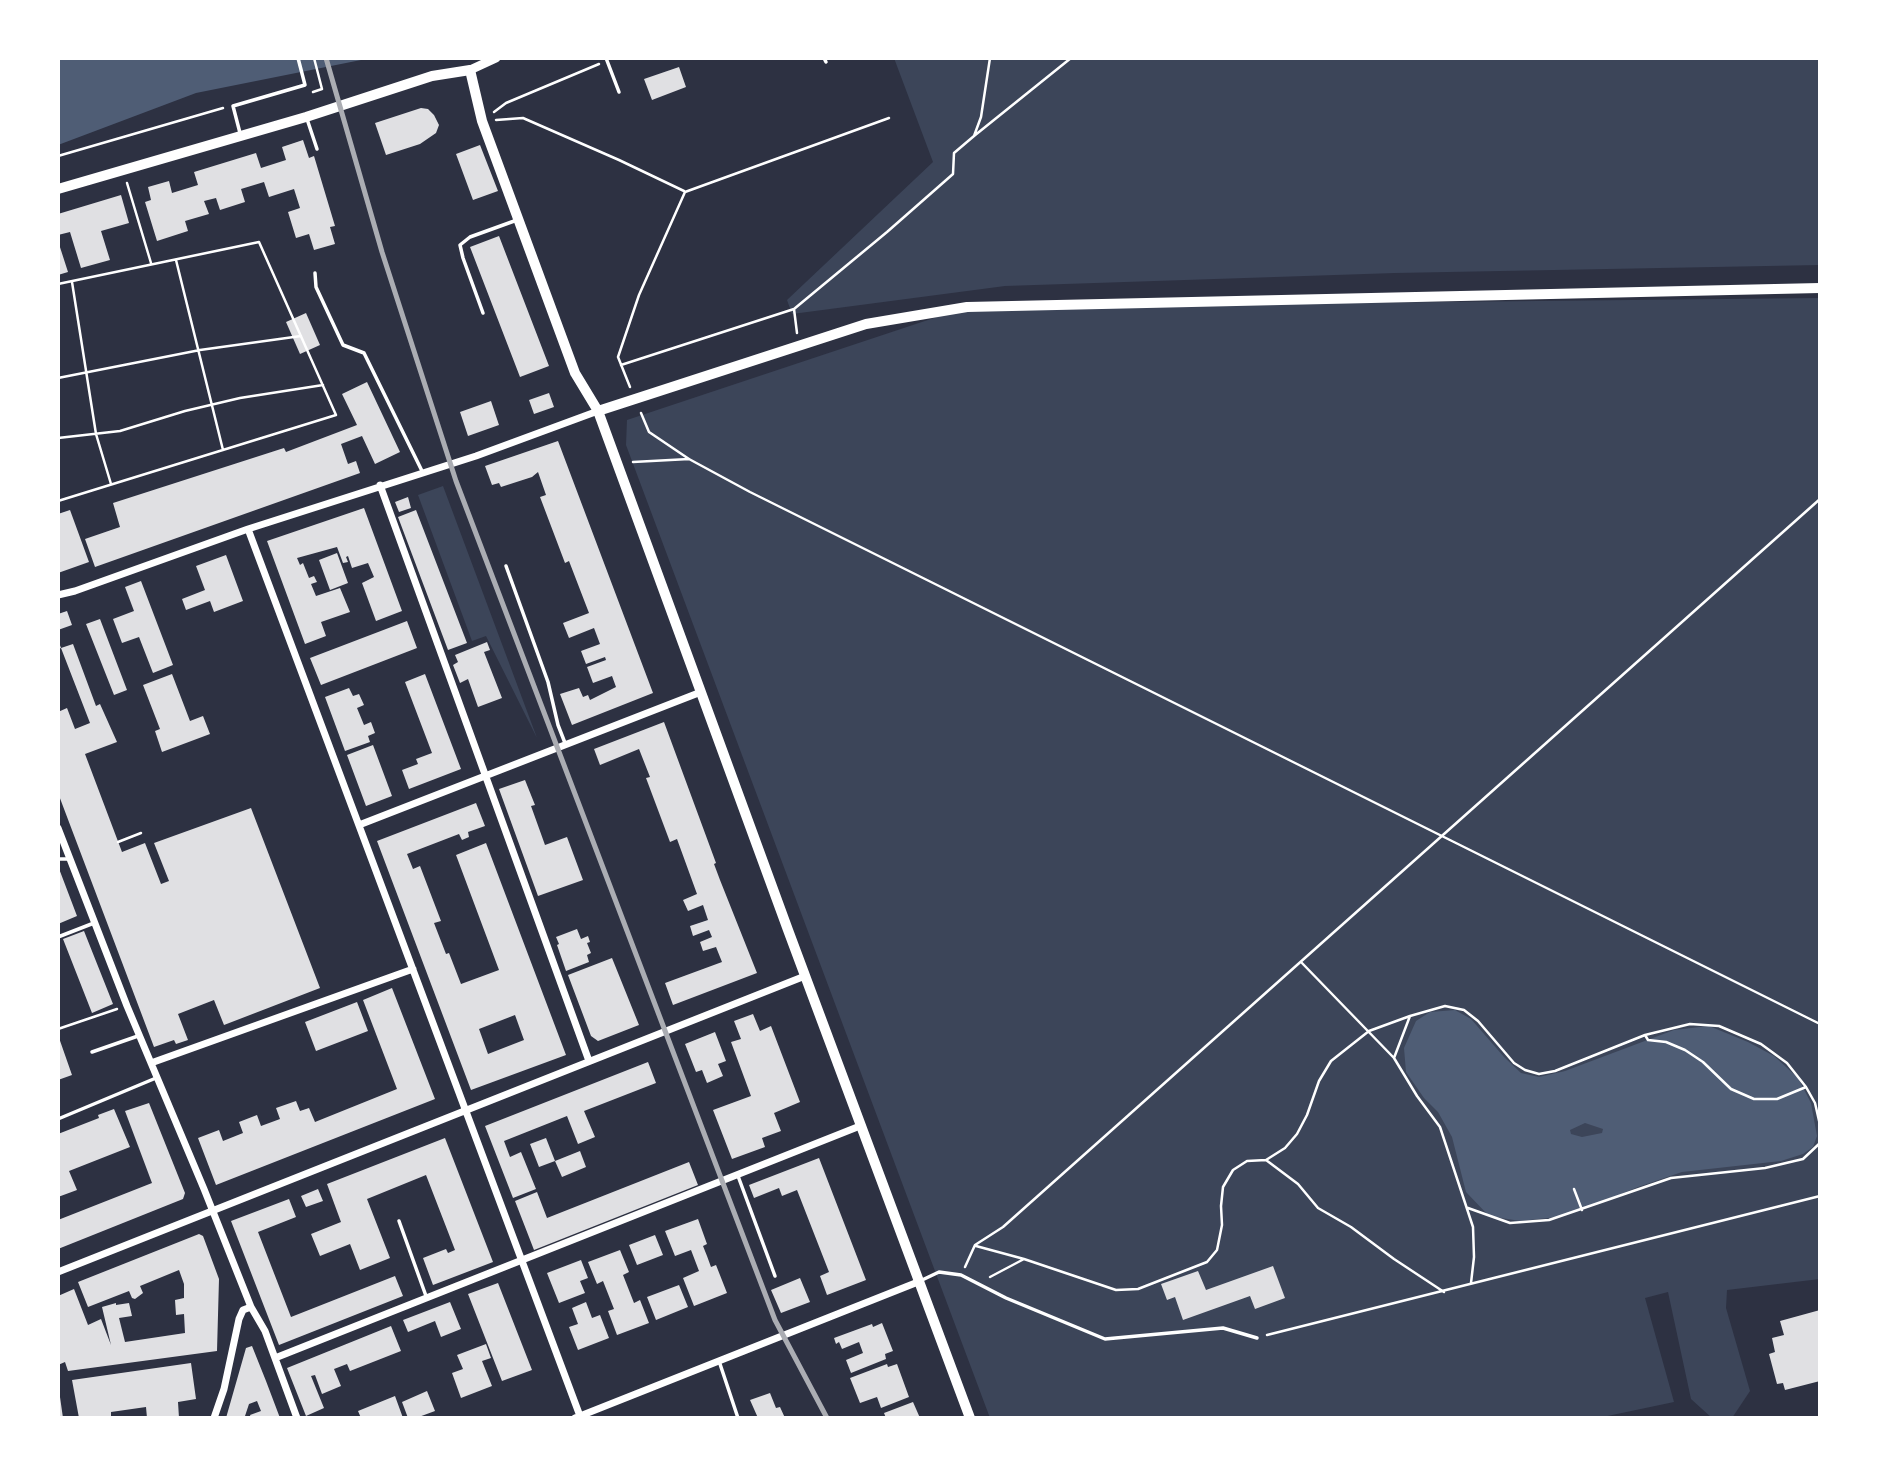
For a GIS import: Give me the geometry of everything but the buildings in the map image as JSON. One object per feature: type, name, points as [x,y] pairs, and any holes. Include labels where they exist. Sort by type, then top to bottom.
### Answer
[{"type":"main road","points":[[58,189],[306,117],[432,76],[470,70],[482,121],[575,373],[598,411],[618,463],[860,1126],[970,1418]]},
{"type":"main road","points":[[598,411],[866,324],[967,307],[1820,288]]},
{"type":"street","points":[[470,70],[496,58]]},
{"type":"street","points":[[58,595],[598,411]]},
{"type":"street","points":[[380,485],[589,1061]]},
{"type":"street","points":[[248,529],[579,1418],[918,1282]]},
{"type":"street","points":[[359,825],[701,692]]},
{"type":"street","points":[[58,828],[127,1006],[251,1307],[265,1331],[297,1418]]},
{"type":"street","points":[[151,1063],[413,969]]},
{"type":"street","points":[[58,1272],[805,976]]},
{"type":"street","points":[[275,1358],[860,1126]]},
{"type":"street","points":[[214,1418],[225,1389],[239,1319],[243,1310],[251,1307]]},
{"type":"lane","points":[[241,135],[233,106],[305,85],[298,58]]},
{"type":"lane","points":[[607,59],[619,92]]},
{"type":"lane","points":[[306,117],[317,149]]},
{"type":"lane","points":[[483,313],[460,245],[470,237],[519,219]]},
{"type":"lane","points":[[315,273],[316,287],[343,345],[364,353],[422,473]]},
{"type":"lane","points":[[506,566],[548,681],[558,725],[566,744]]},
{"type":"lane","points":[[58,859],[69,859]]},
{"type":"lane","points":[[58,937],[94,923]]},
{"type":"lane","points":[[92,1052],[139,1035]]},
{"type":"lane","points":[[58,1119],[158,1078]]},
{"type":"lane","points":[[738,1174],[775,1276]]},
{"type":"lane","points":[[399,1221],[427,1298]]},
{"type":"lane","points":[[918,1282],[923,1277],[939,1272],[961,1275],[1006,1298],[1105,1339],[1223,1328],[1257,1338]]},
{"type":"lane","points":[[719,1361],[738,1418]]},
{"type":"path","points":[[314,58],[322,89]]},
{"type":"path","points":[[974,136],[981,117],[989,58]]},
{"type":"path","points":[[621,365],[794,309],[953,174],[954,153],[1071,58]]},
{"type":"path","points":[[482,121],[506,103],[607,59]]},
{"type":"path","points":[[58,156],[233,106]]},
{"type":"path","points":[[482,121],[523,118],[685,192]]},
{"type":"path","points":[[889,118],[685,192],[639,295],[618,357],[649,432],[689,459],[1442,838],[1820,1024]]},
{"type":"path","points":[[124,170],[151,264]]},
{"type":"path","points":[[58,284],[259,242],[336,415],[58,501]]},
{"type":"path","points":[[175,259],[223,450]]},
{"type":"path","points":[[71,281],[96,434],[111,484]]},
{"type":"path","points":[[794,309],[798,344]]},
{"type":"path","points":[[58,378],[200,350],[301,336]]},
{"type":"path","points":[[58,439],[120,432],[240,398],[323,385]]},
{"type":"path","points":[[618,463],[689,459]]},
{"type":"path","points":[[961,1275],[975,1245],[1003,1227],[1820,499]]},
{"type":"path","points":[[118,842],[141,833]]},
{"type":"path","points":[[1301,962],[1394,1058],[1440,1127],[1473,1227],[1471,1283]]},
{"type":"path","points":[[58,1029],[127,1006]]},
{"type":"path","points":[[975,1245],[1116,1290],[1138,1289],[1207,1262],[1217,1250],[1222,1225],[1223,1187],[1233,1170],[1247,1161],[1266,1160],[1285,1148],[1297,1134],[1319,1081],[1331,1061],[1369,1031],[1445,1006],[1464,1010],[1478,1021],[1514,1063],[1539,1074],[1555,1071],[1645,1035],[1690,1024],[1720,1026],[1761,1044],[1787,1063],[1815,1103],[1820,1125],[1820,1143],[1803,1160],[1765,1168],[1671,1178],[1549,1220],[1510,1223],[1468,1208]]},
{"type":"path","points":[[1394,1058],[1410,1016]]},
{"type":"path","points":[[1645,1035],[1648,1040],[1666,1042],[1685,1050],[1703,1062],[1731,1088],[1755,1099],[1777,1098],[1806,1087]]},
{"type":"path","points":[[1266,1160],[1298,1184],[1318,1208],[1351,1227],[1444,1292]]},
{"type":"path","points":[[1574,1189],[1582,1210]]},
{"type":"path","points":[[1257,1338],[1820,1196]]},
{"type":"path","points":[[976,1283],[1024,1259]]},
{"type":"shaded area","points":[[58,58],[371,58],[196,93],[58,145]]},
{"type":"shaded area","points":[[894,58],[1820,58],[1820,265],[1395,273],[1005,286],[792,314],[787,300],[933,162]]},
{"type":"shaded area","points":[[1820,298],[1820,1279],[1727,1290],[1726,1308],[1750,1391],[1732,1418],[1712,1418],[1691,1399],[1668,1292],[1645,1298],[1674,1402],[1598,1418],[990,1418],[626,445],[627,420],[967,307]]},
{"type":"shaded area","points":[[443,486],[537,738],[486,636],[472,641],[418,495]]},
{"type":"shaded area","points":[[1455,1010],[1471,1019],[1521,1073],[1539,1077],[1565,1071],[1674,1030],[1709,1026],[1774,1056],[1798,1078],[1811,1103],[1817,1136],[1813,1147],[1803,1154],[1781,1161],[1682,1172],[1557,1217],[1520,1221],[1489,1216],[1466,1192],[1452,1137],[1438,1112],[1424,1098],[1406,1072],[1404,1048],[1416,1021],[1430,1012]],"holes":[[[1585,1123],[1603,1129],[1602,1133],[1582,1137],[1571,1134],[1570,1130]]]},
{"type":"railway","points":[[326,58],[382,252],[456,481],[775,1320],[827,1418]]}]
